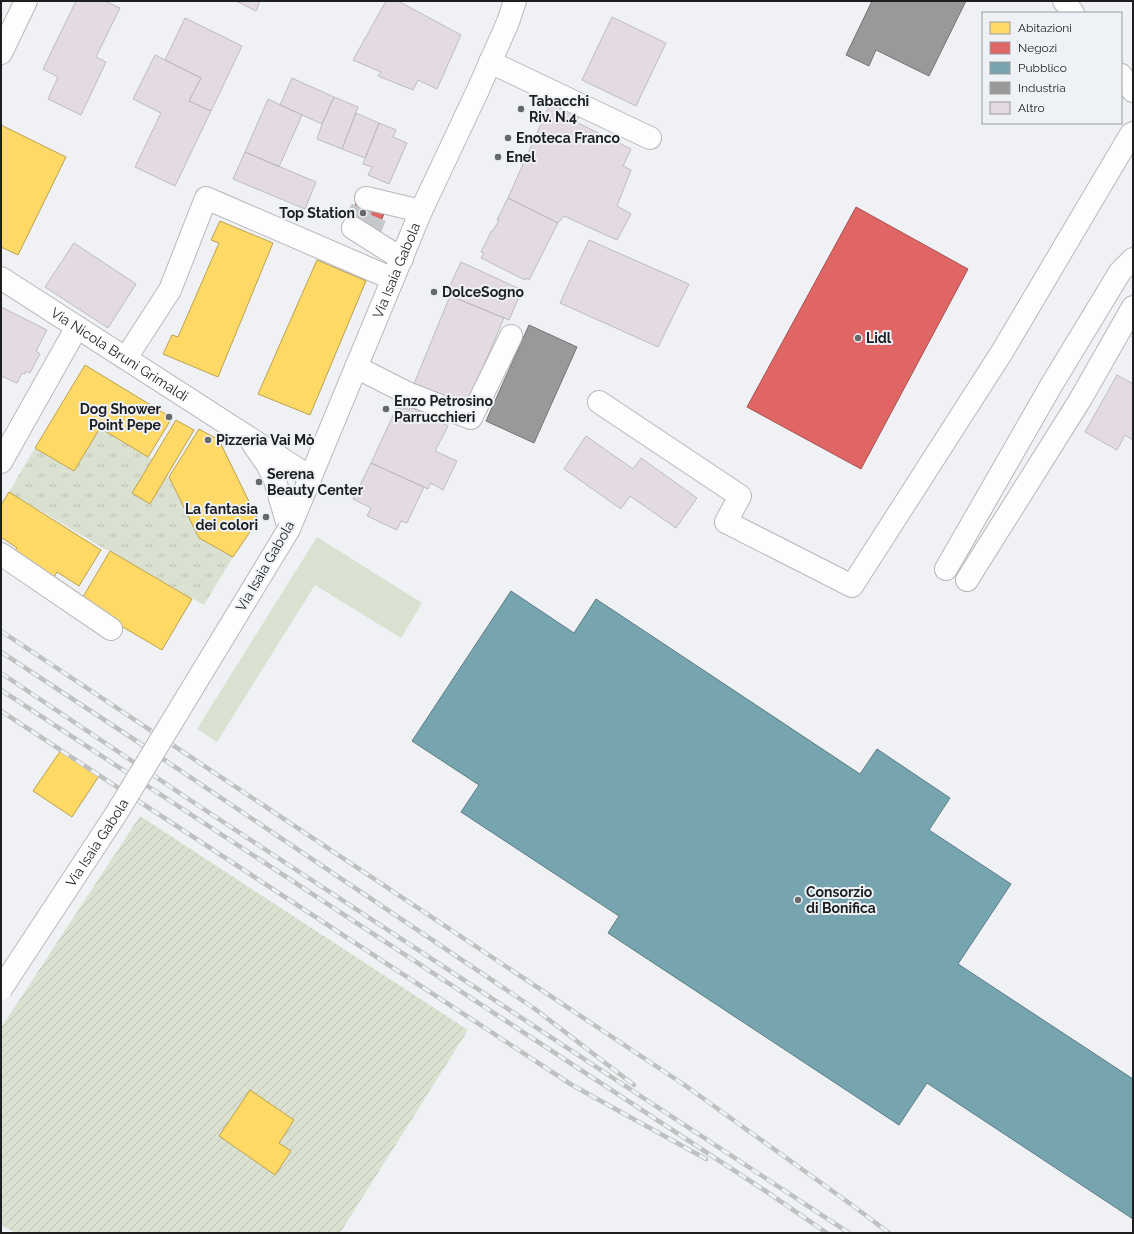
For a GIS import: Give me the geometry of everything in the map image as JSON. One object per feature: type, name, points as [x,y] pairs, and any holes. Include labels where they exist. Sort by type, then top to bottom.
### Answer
[{"type":"street","points":[[1,53],[26,1]]},
{"type":"street","name":"Via Isaia Gabola","points":[[1,989],[116,814],[288,529],[421,211],[508,22],[515,1]]},
{"type":"street","points":[[1064,1],[1072,12]]},
{"type":"street","points":[[490,62],[650,138]]},
{"type":"street","points":[[1122,76],[1133,90]]},
{"type":"street","points":[[599,402],[740,496],[726,522],[852,586],[1002,352],[1133,133]]},
{"type":"street","points":[[126,358],[170,290],[206,198],[393,279]]},
{"type":"street","points":[[366,198],[421,211]]},
{"type":"street","points":[[353,228],[402,259]]},
{"type":"street","points":[[946,569],[1052,384],[1120,272],[1133,259]]},
{"type":"street","name":"Via Nicola Bruni Grimaldi","points":[[1,278],[310,477]]},
{"type":"street","points":[[967,580],[1080,400],[1133,307]]},
{"type":"street","points":[[1,462],[77,327]]},
{"type":"street","points":[[356,367],[407,393],[471,418],[511,336]]},
{"type":"street","name":"Via Nicola Bruni Grimaldi","points":[[237,430],[256,447],[274,477],[288,529]]},
{"type":"street","points":[[1,554],[111,629]]},
{"type":"green space","points":[[100,428],[152,459],[132,493],[150,504],[166,477],[169,477],[199,538],[233,557],[204,605],[103,548],[9,492],[35,448],[74,471]]},
{"type":"green space","points":[[317,537],[422,603],[401,638],[315,585],[217,742],[197,729]]},
{"type":"green space","points":[[140,816],[468,1030],[340,1233],[16,1233],[1,1225],[1,1028]]},
{"type":"building: Abitazioni","points":[[1,125],[66,157],[18,255],[1,247]]},
{"type":"building: Abitazioni","points":[[220,221],[273,243],[218,377],[163,354],[172,335],[178,337],[219,243],[211,240]]},
{"type":"building: Abitazioni","points":[[317,260],[366,281],[310,415],[258,394]]},
{"type":"building: Abitazioni","points":[[85,365],[172,418],[148,457],[100,428],[74,471],[35,448]]},
{"type":"building: Abitazioni","points":[[176,420],[194,430],[150,504],[132,493]]},
{"type":"building: Abitazioni","points":[[199,429],[219,440],[258,520],[233,557],[199,538],[169,477]]},
{"type":"building: Abitazioni","points":[[9,492],[101,550],[79,586],[57,572],[54,577],[14,552],[17,548],[1,537],[1,505]]},
{"type":"building: Abitazioni","points":[[110,551],[192,599],[162,650],[80,602]]},
{"type":"building: Abitazioni","points":[[61,750],[99,776],[72,817],[33,791]]},
{"type":"building: Abitazioni","points":[[250,1090],[294,1120],[279,1143],[291,1151],[275,1175],[219,1136]]},
{"type":"building: Negozi","points":[[357,201],[384,214],[375,235],[348,222]]},
{"type":"building: Negozi","name":"Lidl","points":[[856,207],[968,269],[861,469],[747,407]]},
{"type":"building: Pubblico","name":"Consorzio di Bonifica","points":[[511,591],[574,633],[596,599],[860,774],[877,749],[950,798],[929,830],[1011,884],[958,964],[1133,1079],[1133,1219],[927,1083],[899,1125],[608,933],[619,916],[461,812],[479,785],[412,741]]},
{"type":"building: Industria","points":[[872,1],[966,1],[929,76],[876,50],[869,66],[846,55]]},
{"type":"building: Industria","points":[[529,325],[577,347],[534,443],[486,421]]},
{"type":"building: Altro","points":[[76,1],[105,1],[120,8],[96,57],[106,62],[81,115],[48,99],[58,77],[43,69]]},
{"type":"building: Altro","points":[[236,1],[260,1],[256,11]]},
{"type":"building: Altro","points":[[386,1],[398,1],[461,35],[437,89],[418,80],[413,90],[378,76],[381,72],[353,60]]},
{"type":"building: Altro","points":[[612,17],[666,43],[636,106],[582,80]]},
{"type":"building: Altro","points":[[185,18],[242,46],[211,111],[189,101],[201,78],[165,60]]},
{"type":"building: Altro","points":[[155,55],[201,78],[189,101],[211,111],[175,186],[135,167],[161,113],[133,99]]},
{"type":"building: Altro","points":[[292,78],[334,97],[322,124],[280,105]]},
{"type":"building: Altro","points":[[334,97],[358,107],[342,149],[317,139]]},
{"type":"building: Altro","points":[[268,99],[302,115],[279,167],[245,152]]},
{"type":"building: Altro","points":[[550,104],[579,116],[576,122],[631,149],[623,166],[631,170],[617,206],[631,214],[617,240],[564,216],[558,223],[508,198]]},
{"type":"building: Altro","points":[[356,113],[379,123],[365,158],[342,149]]},
{"type":"building: Altro","points":[[379,123],[396,130],[393,137],[407,143],[389,184],[368,175],[372,167],[363,164]]},
{"type":"building: Altro","points":[[245,152],[316,182],[305,209],[233,179]]},
{"type":"building: Altro","points":[[508,198],[558,223],[529,280],[526,278],[525,280],[481,258],[484,253],[481,252],[499,220],[497,220]]},
{"type":"building: Altro","points":[[589,240],[689,284],[658,347],[560,303]]},
{"type":"building: Altro","points":[[74,243],[136,284],[108,328],[45,287]]},
{"type":"building: Altro","points":[[461,262],[522,290],[509,320],[446,294]]},
{"type":"building: Altro","points":[[450,296],[504,318],[464,412],[411,391]]},
{"type":"building: Altro","points":[[1,307],[47,330],[36,351],[40,354],[30,373],[26,371],[25,374],[22,373],[17,383],[1,376]]},
{"type":"building: Altro","points":[[1117,375],[1133,384],[1133,440],[1125,435],[1117,450],[1085,432]]},
{"type":"building: Altro","points":[[397,407],[403,410],[404,407],[409,410],[410,407],[448,426],[435,451],[457,461],[443,490],[431,483],[428,489],[371,463]]},
{"type":"building: Altro","points":[[586,436],[633,469],[641,458],[697,498],[676,528],[630,496],[621,509],[564,469]]},
{"type":"building: Altro","points":[[371,463],[424,487],[407,523],[401,521],[397,530],[367,516],[371,508],[353,499]]},
{"type":"tunnel","points":[[353,228],[366,198]]},
{"type":"tunnel","points":[[367,237],[382,202]]},
{"type":"railway","points":[[1,631],[686,1086],[889,1233]]},
{"type":"railway","points":[[1,652],[132,738],[535,1009],[634,1085]]},
{"type":"railway","points":[[1,673],[199,806],[849,1233]]},
{"type":"railway","points":[[1,690],[764,1190],[827,1233]]},
{"type":"railway","points":[[1,711],[572,1085],[706,1159]]},
{"type":"place","name":"Tabacchi Riv. N.4","points":[[521,109]]},
{"type":"place","name":"Enoteca Franco","points":[[508,138]]},
{"type":"place","name":"Enel","points":[[498,157]]},
{"type":"place","name":"Top Station","points":[[363,213]]},
{"type":"place","name":"DolceSogno","points":[[434,292]]},
{"type":"place","name":"Lidl","points":[[858,338]]},
{"type":"place","name":"Enzo Petrosino Parrucchieri","points":[[386,409]]},
{"type":"place","name":"Dog Shower Point Pepe","points":[[169,417]]},
{"type":"place","name":"Pizzeria Vai Mò","points":[[208,440]]},
{"type":"place","name":"Serena Beauty Center","points":[[259,482]]},
{"type":"place","name":"La fantasia dei colori","points":[[266,517]]},
{"type":"place","name":"Consorzio di Bonifica","points":[[798,900]]}]
